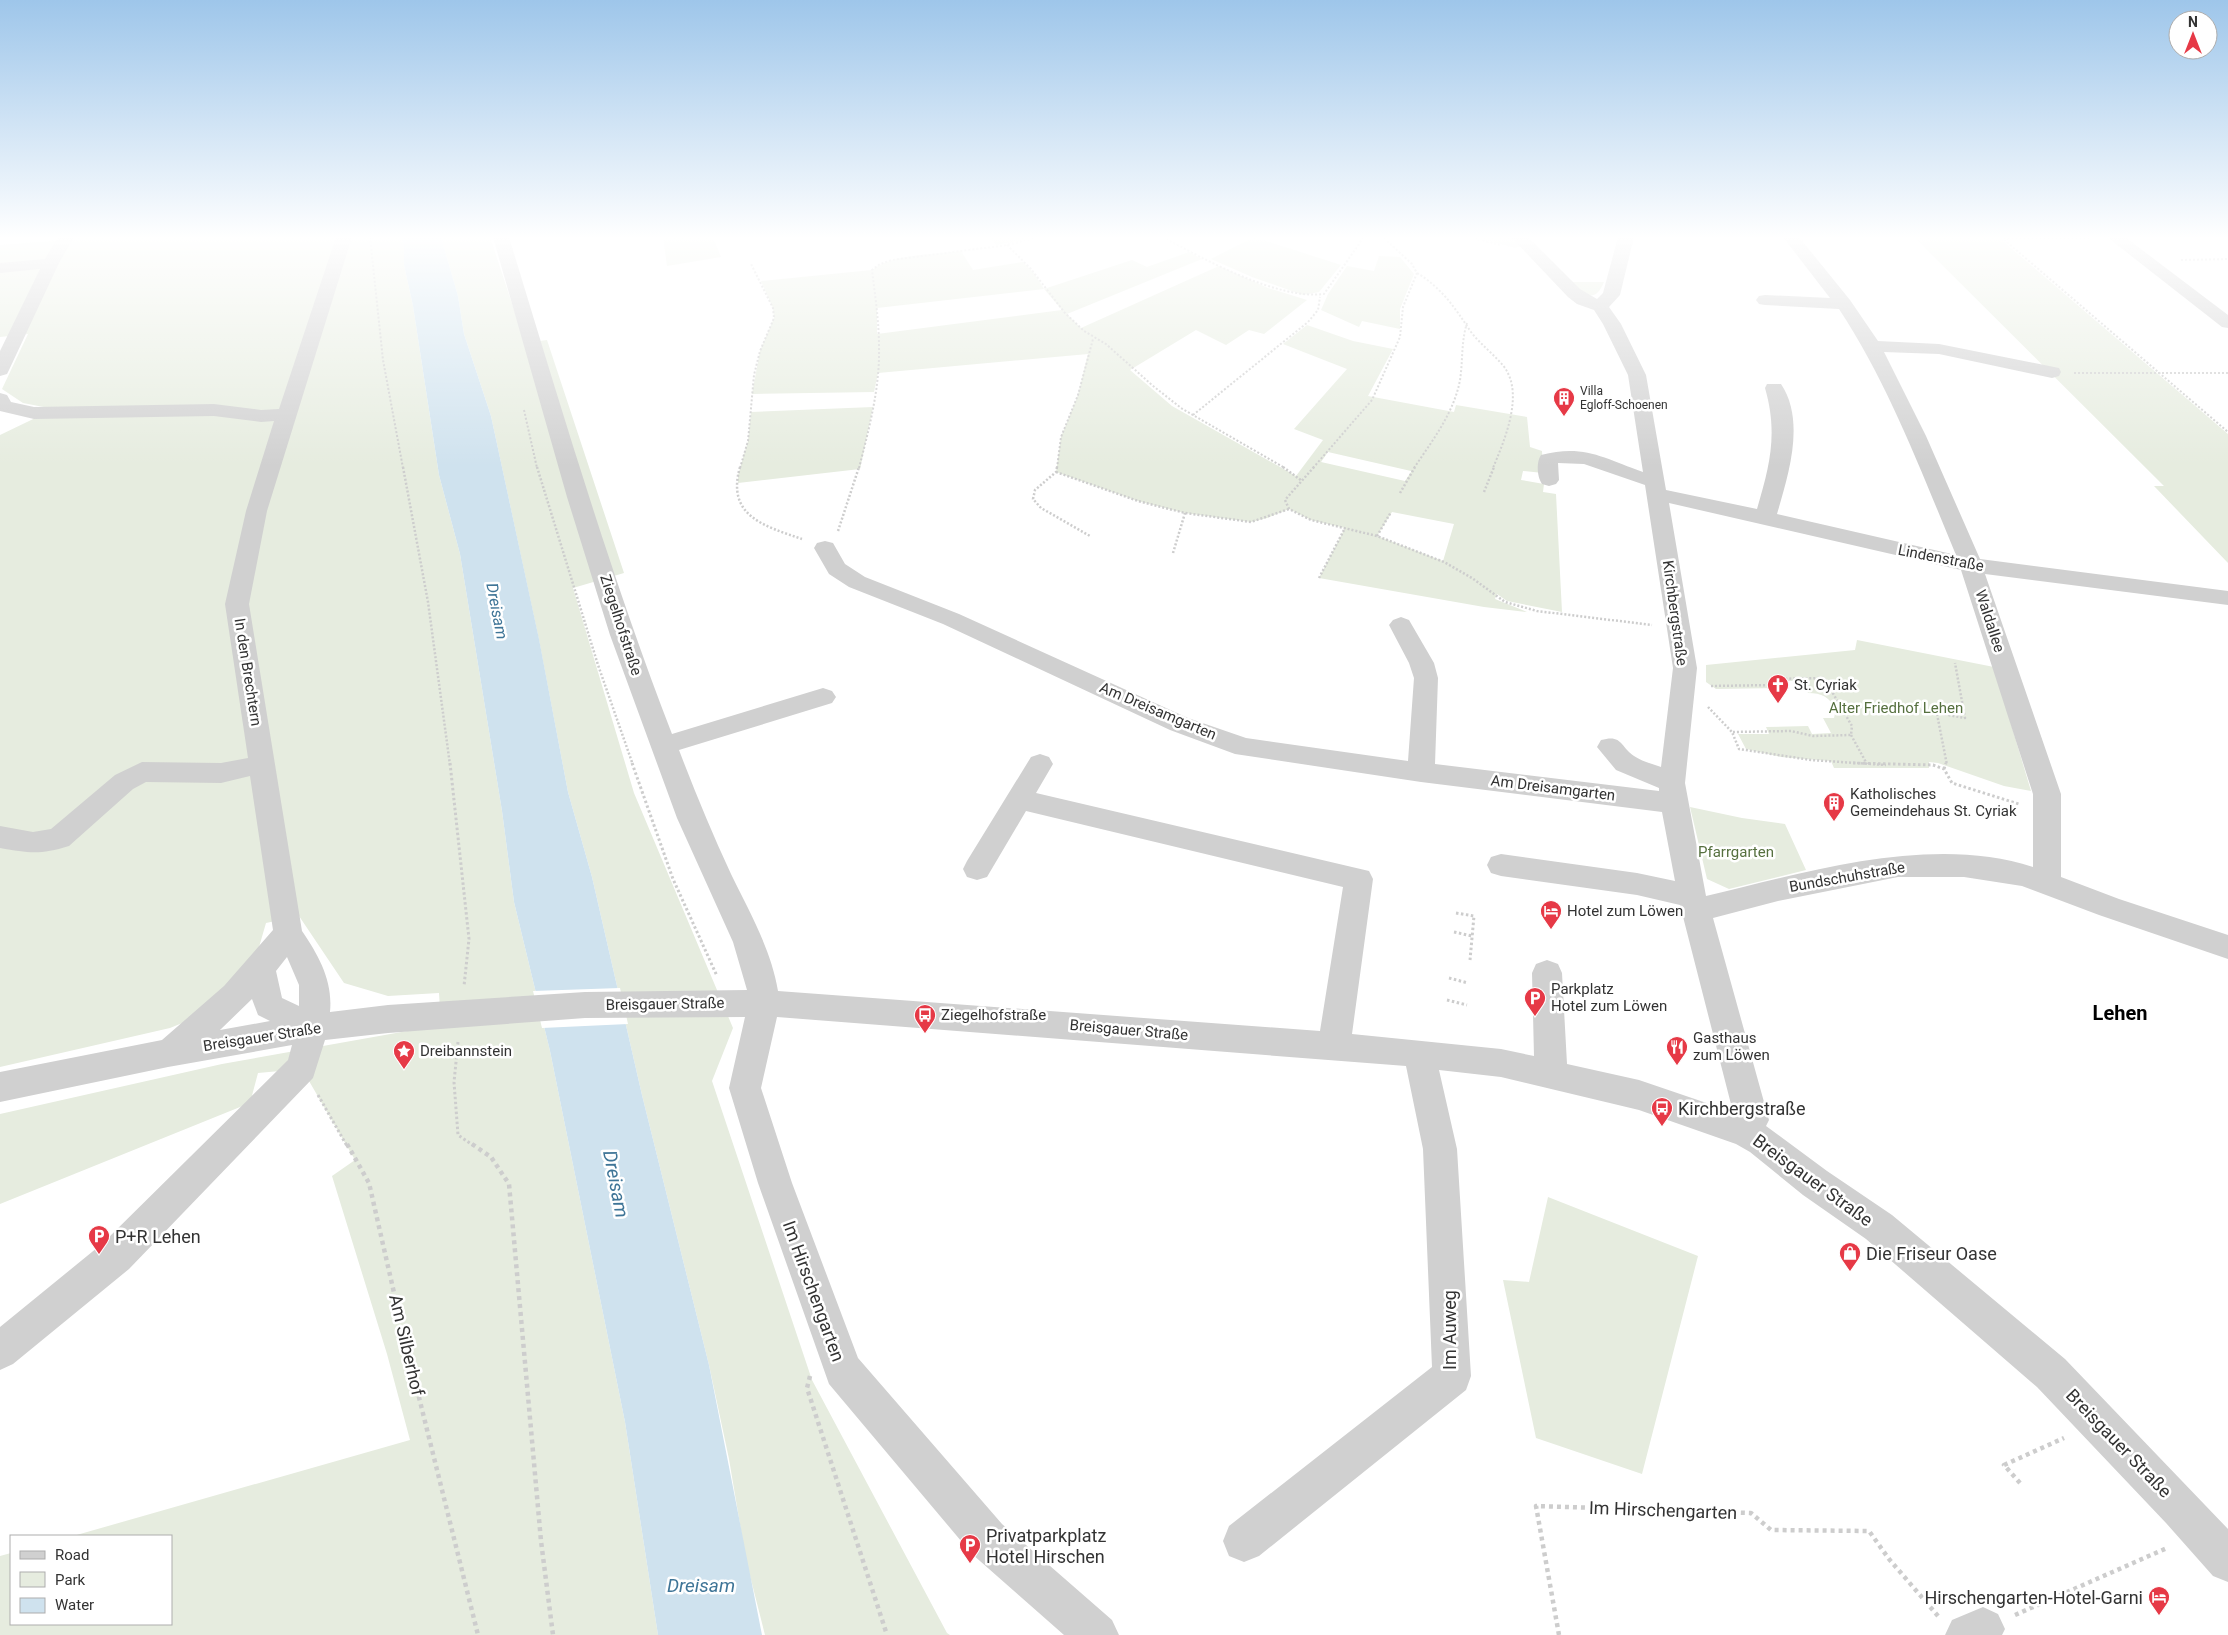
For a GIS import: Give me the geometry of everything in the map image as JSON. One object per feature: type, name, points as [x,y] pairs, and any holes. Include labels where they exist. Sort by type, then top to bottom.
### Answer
[{"type":"street","points":[[0,370],[29,313]]},
{"type":"street","name":"In den Brechtern","points":[[302,1068],[312,1028],[315,986],[299,950],[288,933],[238,604],[243,562],[286,415],[319,313]]},
{"type":"street","name":"Ziegelhofstraße","points":[[524,313],[578,497],[622,634],[662,746],[691,818],[748,942],[760,977],[764,1003]]},
{"type":"street","name":"Kirchbergstraße","points":[[1605,313],[1637,376],[1685,668],[1673,793],[1694,903],[1752,1120],[1746,1132]]},
{"type":"street","name":"Waldallee","points":[[1850,313],[1872,346],[1916,436],[1972,565],[2047,794],[2048,883]]},
{"type":"street","points":[[2215,313],[2228,323]]},
{"type":"street","points":[[0,322],[26,319]]},
{"type":"street","points":[[1872,346],[1939,349],[2052,372]]},
{"type":"street","points":[[1765,518],[1775,482],[1783,438],[1782,417],[1774,388]]},
{"type":"street","points":[[0,399],[4,406],[34,413],[214,410],[261,416],[286,415]]},
{"type":"street","name":"Lindenstraße","points":[[1549,480],[1548,460],[1557,456],[1596,460],[1645,480],[1656,488],[1681,498],[1930,558],[2228,598]]},
{"type":"street","name":"Am Dreisamgarten","points":[[825,548],[830,563],[843,575],[857,582],[951,619],[1179,724],[1244,747],[1422,772],[1673,793]]},
{"type":"street","points":[[1401,625],[1403,636],[1424,664],[1426,678],[1422,772]]},
{"type":"street","points":[[662,746],[823,697]]},
{"type":"street","points":[[1610,747],[1626,763],[1673,793]]},
{"type":"street","points":[[0,837],[33,843],[59,838],[124,782],[142,772],[221,773],[263,764]]},
{"type":"street","points":[[977,869],[1040,764]]},
{"type":"street","points":[[1019,799],[1359,879],[1334,1047]]},
{"type":"street","points":[[1501,865],[1636,884],[1694,903]]},
{"type":"street","name":"Bundschuhstraße","points":[[1694,903],[1778,890],[1898,866],[1964,866],[2023,876],[2048,883],[2109,907],[2228,947]]},
{"type":"street","points":[[168,1053],[202,1028],[260,970],[288,933]]},
{"type":"street","points":[[260,970],[269,1006],[312,1028]]},
{"type":"street","points":[[1547,973],[1551,1074]]},
{"type":"street","name":"Breisgauer Straße","points":[[0,1087],[168,1053],[312,1028],[469,1013],[585,1005],[764,1003],[1419,1053],[1501,1063],[1664,1102],[1746,1132],[1762,1141],[1815,1183],[1879,1227],[2051,1373],[2203,1532],[2228,1561]]},
{"type":"street","name":"Im Hirschengarten","points":[[764,1003],[745,1088],[775,1183],[843,1370],[987,1539],[1097,1635]]},
{"type":"street","name":"Im Auweg","points":[[1244,1541],[1452,1376],[1440,1149],[1419,1053]]},
{"type":"street","points":[[0,1352],[116,1256],[302,1068]]},
{"type":"path","points":[[378,313],[383,360],[428,602],[451,773],[470,939],[469,1013],[454,1082],[458,1135],[491,1157],[509,1184],[527,1368],[541,1542],[553,1635]]},
{"type":"path","points":[[774,313],[774,318],[760,351],[754,375],[748,442],[738,475],[738,497],[742,509],[754,518],[775,530],[825,548],[836,538],[857,482],[873,407],[879,356],[876,313]]},
{"type":"path","points":[[1066,313],[1093,339],[1106,344],[1179,406],[1287,468],[1302,481]]},
{"type":"path","points":[[1193,415],[1308,322],[1315,313]]},
{"type":"path","points":[[1402,313],[1400,337],[1372,400],[1285,500],[1289,509],[1311,520],[1377,536],[1444,562],[1472,578],[1505,602],[1536,611],[1678,628]]},
{"type":"path","points":[[1460,313],[1484,348],[1508,371],[1512,390],[1510,420],[1484,492]]},
{"type":"path","points":[[2089,313],[2228,432]]},
{"type":"path","points":[[1400,493],[1405,481],[1450,412],[1458,386],[1460,350],[1467,323]]},
{"type":"path","points":[[1090,536],[1041,508],[1034,499],[1035,490],[1056,472],[1061,437],[1078,395],[1093,339]]},
{"type":"path","points":[[2052,372],[2228,373]]},
{"type":"path","points":[[1056,472],[1138,501],[1185,513],[1251,522],[1289,509]]},
{"type":"path","points":[[1377,536],[1391,512]]},
{"type":"path","points":[[1173,553],[1185,513]]},
{"type":"path","points":[[1319,578],[1345,528]]},
{"type":"path","points":[[1841,706],[1966,718],[1955,663]]},
{"type":"path","points":[[1710,692],[1711,685],[1774,685],[1771,679],[1824,678],[1852,726],[1852,735],[1868,765]]},
{"type":"path","points":[[1707,706],[1708,699]]},
{"type":"path","points":[[1681,701],[1707,706],[1732,732],[1739,749],[1781,758],[1868,765],[1933,765],[1944,769],[1952,783],[2047,812]]},
{"type":"path","points":[[1937,714],[1947,766],[1944,769]]},
{"type":"path","points":[[1732,732],[1791,730],[1813,736],[1852,735]]},
{"type":"path","points":[[673,879],[729,1004]]},
{"type":"path","points":[[1456,913],[1474,916],[1470,960]]},
{"type":"path","points":[[1454,932],[1472,936]]},
{"type":"path","points":[[1449,978],[1468,984]]},
{"type":"path","points":[[1447,1000],[1467,1005]]},
{"type":"path","name":"Am Silberhof","points":[[302,1068],[369,1183],[478,1635]]},
{"type":"path","points":[[807,1388],[887,1635]]},
{"type":"path","points":[[2020,1483],[2004,1464],[2099,1422]]},
{"type":"path","name":"Im Hirschengarten","points":[[1559,1635],[1536,1506],[1751,1513],[1770,1530],[1870,1531],[1889,1559],[1964,1628]]},
{"type":"path","points":[[1964,1628],[2203,1532]]},
{"type":"green space","points":[[0,313],[414,313],[439,475],[460,554],[502,811],[514,902],[550,1051],[625,1422],[658,1635],[0,1635],[0,1556],[10,1553],[10,1625],[172,1625],[172,1535],[77,1535],[410,1440],[387,1354],[332,1176],[355,1160],[302,1069],[258,1073],[250,1103],[0,1204],[0,1114],[222,1064],[441,1025],[439,993],[388,996],[344,983],[299,916],[266,923],[257,954],[202,1015],[170,1028],[0,1067],[0,435],[54,409],[23,403],[2,389],[28,334],[0,337]]},
{"type":"green space","points":[[461,313],[515,313],[525,343],[547,340],[624,573],[573,588],[634,793],[733,1028],[712,1081],[812,1380],[947,1633],[950,1635],[765,1635],[746,1560],[729,1459],[709,1365],[642,1095],[592,877],[568,792],[539,640],[491,416],[464,334]]},
{"type":"green space","points":[[774,313],[877,313],[877,334],[1037,313],[1069,313],[1067,314],[1081,328],[1114,313],[1290,313],[1264,334],[1249,330],[1226,345],[1196,330],[1130,370],[1172,406],[1296,476],[1323,440],[1294,429],[1347,369],[1283,344],[1307,325],[1353,341],[1393,349],[1368,396],[1454,412],[1456,405],[1527,417],[1530,447],[1542,451],[1543,473],[1523,471],[1521,480],[1544,484],[1543,492],[1556,494],[1562,612],[1507,601],[1497,594],[1495,599],[1527,612],[1484,607],[1319,578],[1345,528],[1311,520],[1289,509],[1251,522],[1185,513],[1138,501],[1056,472],[1061,437],[1078,395],[1088,354],[878,373],[874,392],[752,394],[760,351],[774,318]],"holes":[[[1328,452],[1411,471],[1411,472],[1405,481],[1321,462]],[[1392,512],[1454,524],[1443,561],[1377,536]]]},
{"type":"green space","points":[[1328,313],[1400,313],[1400,329],[1362,321],[1359,327]]},
{"type":"green space","points":[[1991,313],[2087,313],[2228,434],[2228,563],[2154,486],[2164,486]]},
{"type":"green space","points":[[873,407],[860,469],[738,483],[738,475],[748,441],[751,412]]},
{"type":"green space","name":"Alter Friedhof Lehen","points":[[1857,640],[1994,667],[2031,791],[2004,786],[1938,763],[1929,762],[1929,768],[1834,768],[1831,761],[1781,757],[1746,749],[1738,734],[1769,734],[1766,727],[1808,726],[1812,734],[1831,733],[1823,718],[1834,718],[1836,709],[1825,696],[1808,693],[1801,681],[1781,681],[1784,688],[1716,689],[1706,682],[1706,665],[1855,650]]},
{"type":"green space","name":"Pfarrgarten","points":[[1690,807],[1742,818],[1785,824],[1806,870],[1729,889],[1707,879]]},
{"type":"green space","points":[[1548,1197],[1698,1256],[1642,1474],[1536,1438],[1503,1280],[1529,1282]]},
{"type":"water","name":"Dreisam","points":[[414,313],[461,313],[464,334],[491,416],[539,639],[568,792],[592,877],[642,1095],[709,1365],[762,1635],[658,1635],[625,1422],[550,1051],[514,902],[502,811],[460,554],[439,475]]},
{"type":"pier","points":[[620,988],[628,1024],[542,1028],[533,991]]},
{"type":"place","name":"Villa Egloff-Schoenen","points":[[1564,417]]},
{"type":"place","name":"St. Cyriak","points":[[1778,704]]},
{"type":"place","name":"Katholisches Gemeindehaus St. Cyriak","points":[[1834,822]]},
{"type":"place","name":"Hotel zum Löwen","points":[[1551,930]]},
{"type":"place","name":"Parkplatz Hotel zum Löwen","points":[[1535,1017]]},
{"type":"place","name":"Ziegelhofstraße","points":[[925,1034]]},
{"type":"place","name":"Gasthaus zum Löwen","points":[[1677,1066]]},
{"type":"place","name":"Dreibannstein","points":[[404,1070]]},
{"type":"place","name":"Kirchbergstraße","points":[[1662,1127]]},
{"type":"place","name":"P+R Lehen","points":[[99,1255]]},
{"type":"place","name":"Die Friseur Oase","points":[[1850,1272]]},
{"type":"place","name":"Privatparkplatz Hotel Hirschen","points":[[970,1564]]},
{"type":"place","name":"Hirschengarten-Hotel-Garni","points":[[2159,1616]]},
{"type":"district","name":"Lehen","points":[[2120,1013]]}]
